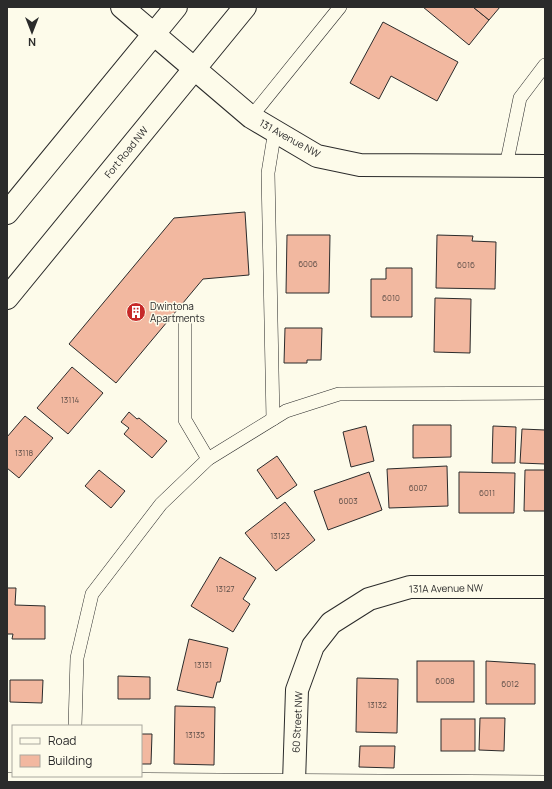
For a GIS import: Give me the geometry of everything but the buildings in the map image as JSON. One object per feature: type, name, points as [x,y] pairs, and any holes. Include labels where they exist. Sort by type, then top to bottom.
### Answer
[{"type":"street","name":"131 Avenue NW","points":[[122,7],[251,116],[317,156],[360,165],[545,166]]},
{"type":"street","points":[[7,213],[176,7]]},
{"type":"street","name":"Fort Road NW","points":[[7,298],[245,7]]},
{"type":"street","name":"131A Avenue NW","points":[[331,623],[368,599],[410,587],[545,587]]},
{"type":"street","name":"60 Street NW","points":[[294,781],[297,690],[313,646],[331,623]]},
{"type":"lane","points":[[251,116],[340,7]]},
{"type":"lane","points":[[506,166],[520,98],[545,65]]},
{"type":"lane","points":[[273,420],[268,173],[275,130]]},
{"type":"lane","points":[[185,323],[185,420],[208,459]]},
{"type":"lane","points":[[75,725],[77,658],[92,594],[161,504],[208,459],[286,411],[339,394],[545,393]]},
{"type":"lane","points":[[7,779],[73,778],[545,782]]},
{"type":"place","name":"Dwintona Apartments","points":[[136,312]]}]
